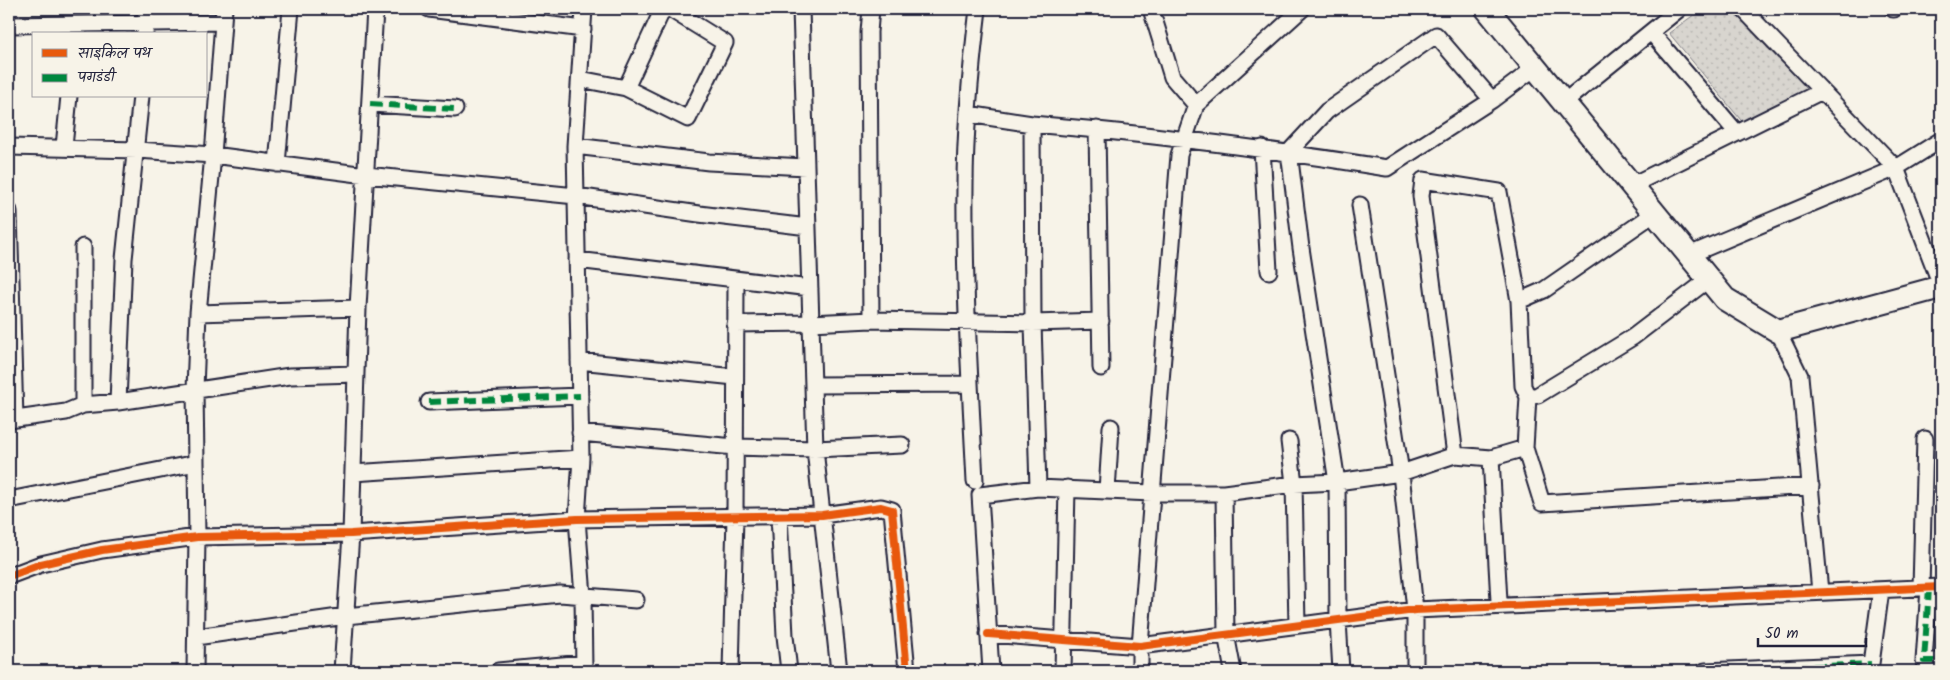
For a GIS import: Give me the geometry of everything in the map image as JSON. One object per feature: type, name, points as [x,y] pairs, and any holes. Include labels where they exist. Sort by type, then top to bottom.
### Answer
[{"type":"street","points":[[277,164],[290,9]]},
{"type":"street","points":[[342,671],[351,534],[358,308],[375,9]]},
{"type":"street","points":[[429,9],[583,29]]},
{"type":"street","points":[[498,671],[584,667],[583,596],[577,519],[581,458],[576,146],[584,9]]},
{"type":"street","points":[[626,88],[663,9]]},
{"type":"street","points":[[580,79],[626,88],[688,119],[725,43],[670,9]]},
{"type":"street","points":[[801,9],[815,448],[839,671]]},
{"type":"street","points":[[871,9],[869,32],[871,320]]},
{"type":"street","points":[[975,481],[966,322],[965,184],[968,114],[978,9]]},
{"type":"street","points":[[1151,9],[1172,77],[1196,105]]},
{"type":"street","points":[[1140,671],[1140,646],[1179,155],[1196,105],[1302,9]]},
{"type":"street","points":[[1487,9],[1725,299],[1778,331],[1800,376],[1820,592]]},
{"type":"street","points":[[1564,102],[1679,9]]},
{"type":"street","points":[[1743,9],[1896,168],[1941,286],[1778,331]]},
{"type":"street","points":[[9,25],[72,22],[145,22],[223,15],[213,155],[198,313],[195,389],[196,671]]},
{"type":"street","points":[[1651,32],[1737,133]]},
{"type":"street","points":[[1341,671],[1338,620],[1337,482],[1301,248],[1289,152],[1327,111],[1436,35],[1492,100]]},
{"type":"street","points":[[968,114],[1032,124],[1097,129],[1262,148],[1388,168],[1492,100],[1536,67]]},
{"type":"street","points":[[1632,185],[1822,91]]},
{"type":"street","points":[[64,147],[69,98]]},
{"type":"street","points":[[118,402],[124,259],[142,98]]},
{"type":"street","points":[[370,104],[455,109]]},
{"type":"street","points":[[1032,124],[1033,323],[1038,488]]},
{"type":"street","points":[[1097,129],[1102,368]]},
{"type":"street","points":[[1689,255],[1896,168],[1941,140]]},
{"type":"street","points":[[576,146],[709,162],[806,167]]},
{"type":"street","points":[[9,147],[64,147],[213,155],[366,176],[576,196],[699,214],[808,227]]},
{"type":"street","points":[[1262,148],[1270,271]]},
{"type":"street","points":[[1455,455],[1421,196],[1423,180],[1499,192],[1519,301],[1522,386],[1528,397],[1525,448],[1542,503],[1811,486]]},
{"type":"street","points":[[1360,204],[1401,473],[1415,610],[1415,671]]},
{"type":"street","points":[[9,212],[12,420],[66,412],[83,405],[118,402],[290,376],[356,374]]},
{"type":"street","points":[[1519,301],[1544,290],[1655,213]]},
{"type":"street","points":[[83,247],[83,405]]},
{"type":"street","points":[[578,260],[810,288]]},
{"type":"street","points":[[1528,397],[1538,395],[1633,337],[1709,279]]},
{"type":"street","points":[[731,671],[735,516],[736,280]]},
{"type":"street","points":[[198,313],[358,308]]},
{"type":"street","points":[[736,324],[871,320],[1033,323],[1101,321]]},
{"type":"street","points":[[579,361],[735,377]]},
{"type":"street","points":[[813,384],[970,384]]},
{"type":"street","points":[[429,402],[580,396]]},
{"type":"street","points":[[1107,491],[1111,428]]},
{"type":"street","points":[[580,433],[735,446],[815,448],[902,445]]},
{"type":"street","points":[[1925,439],[1930,588],[1924,661],[1941,661]]},
{"type":"street","points":[[1289,441],[1294,484],[1297,625]]},
{"type":"street","points":[[991,671],[980,495],[1038,488],[1152,493],[1224,492],[1294,484],[1337,482],[1401,473],[1455,455],[1491,458],[1525,448]]},
{"type":"street","points":[[353,473],[581,458]]},
{"type":"street","points":[[1491,458],[1499,601]]},
{"type":"street","points":[[9,500],[196,463]]},
{"type":"street","points":[[1063,671],[1067,488]]},
{"type":"street","points":[[1224,492],[1226,634],[1233,671]]},
{"type":"street","points":[[9,576],[41,564],[102,550],[197,537],[351,534],[577,519],[822,515],[881,507],[892,510],[907,671]]},
{"type":"street","points":[[779,515],[785,636],[789,671]]},
{"type":"street","points":[[988,634],[1140,646],[1415,610],[1930,588]]},
{"type":"street","points":[[1705,671],[1870,668],[1882,590]]},
{"type":"street","points":[[196,637],[346,616],[560,594],[636,600]]},
{"type":"shaded area","points":[[1702,9],[1738,9],[1815,90],[1745,125],[1669,33]]},
{"type":"marked path","points":[[370,104],[455,109]]},
{"type":"marked path","points":[[429,402],[580,396]]},
{"type":"marked path","points":[[1929,588],[1924,661],[1941,661]]},
{"type":"marked path","points":[[1705,671],[1871,664]]},
{"type":"cycle path","points":[[9,576],[41,564],[102,550],[197,537],[351,534],[577,519],[822,515],[881,507],[892,510],[907,671]]},
{"type":"cycle path","points":[[988,634],[1140,646],[1415,610],[1941,587]]}]
